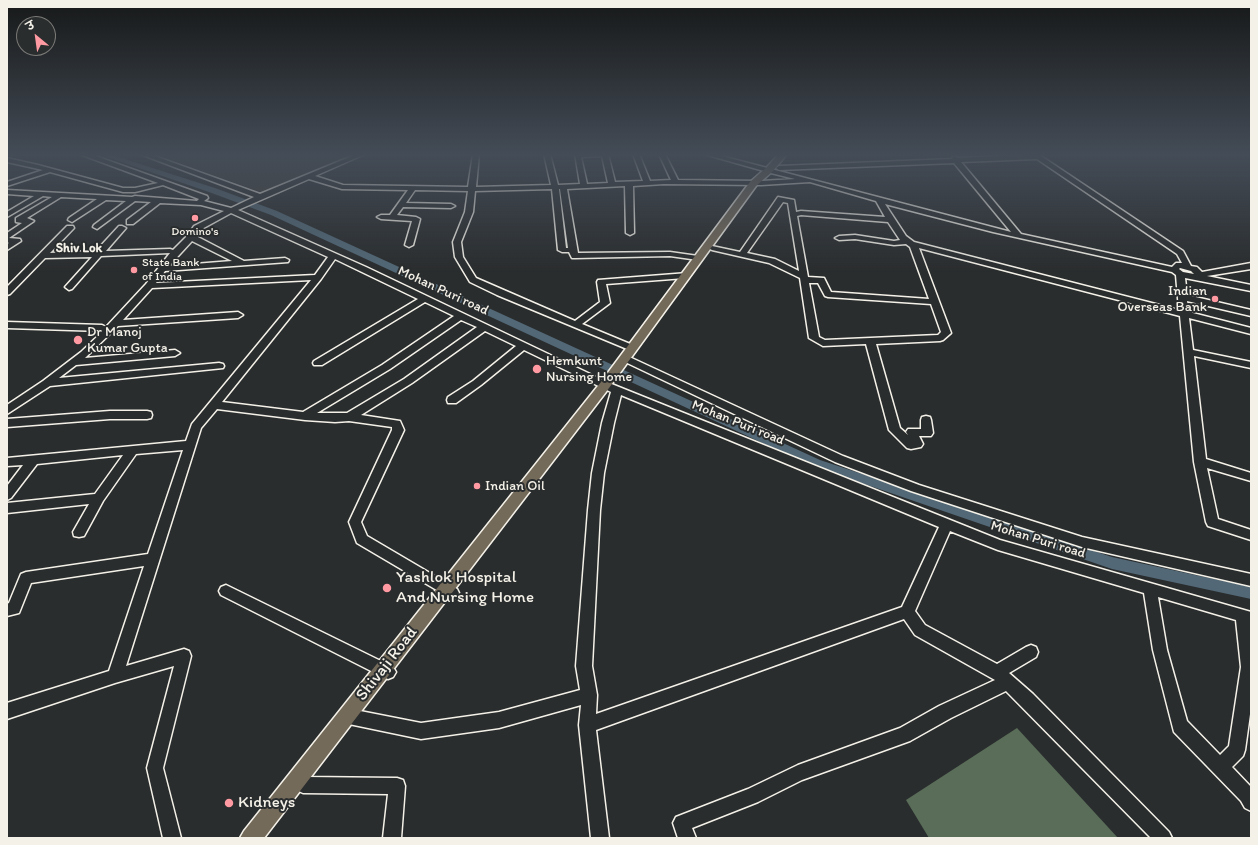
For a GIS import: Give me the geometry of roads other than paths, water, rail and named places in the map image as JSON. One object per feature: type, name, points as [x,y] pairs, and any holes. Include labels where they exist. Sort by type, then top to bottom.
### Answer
[{"type":"main road","points":[[626,360],[685,275],[749,193]]},
{"type":"main road","points":[[263,838],[299,783],[355,718],[387,671],[448,591],[531,489],[612,384],[632,348],[712,248],[750,193]]},
{"type":"main road","name":"Shivaji Road","points":[[251,838],[299,783],[387,671]]},
{"type":"street","name":"Mohan Puri road","points":[[23,193],[158,201],[202,211],[231,210],[333,256],[523,346],[998,545],[1246,617]]},
{"type":"street","points":[[97,226],[132,199],[143,193]]},
{"type":"street","points":[[7,410],[47,383],[73,362],[116,323],[149,286],[192,235],[202,211],[204,198],[192,193]]},
{"type":"street","points":[[242,193],[256,199]]},
{"type":"street","points":[[202,211],[231,210],[270,193]]},
{"type":"street","points":[[392,218],[410,193]]},
{"type":"street","points":[[471,193],[469,212],[457,242],[459,257],[473,280],[500,293],[632,348]]},
{"type":"street","points":[[556,193],[562,250],[572,250]]},
{"type":"street","points":[[564,193],[572,250],[575,256],[670,254],[698,258]]},
{"type":"street","points":[[629,193],[630,233]]},
{"type":"street","points":[[857,193],[1019,236],[1178,272],[1189,277],[1251,266]]},
{"type":"street","points":[[984,193],[1019,236]]},
{"type":"street","points":[[1092,193],[1180,253],[1188,267]]},
{"type":"street","points":[[7,215],[42,194]]},
{"type":"street","points":[[7,236],[30,221],[19,220],[60,195]]},
{"type":"street","points":[[72,220],[104,198]]},
{"type":"street","points":[[742,255],[781,199],[791,202],[814,338],[823,343],[940,338],[946,333],[914,246],[890,220],[880,200]]},
{"type":"street","points":[[130,222],[158,201]]},
{"type":"street","points":[[402,204],[451,206]]},
{"type":"street","points":[[794,215],[801,213],[890,220]]},
{"type":"street","points":[[381,217],[416,219],[408,245]]},
{"type":"street","points":[[7,292],[70,228]]},
{"type":"street","points":[[70,287],[122,228]]},
{"type":"street","points":[[7,402],[79,350],[118,312],[184,236],[192,235],[242,263]]},
{"type":"street","points":[[839,238],[855,237],[894,243],[909,242],[1251,331]]},
{"type":"street","points":[[7,240],[17,241],[7,248]]},
{"type":"street","points":[[712,248],[772,261],[804,278],[821,280],[828,294],[935,302]]},
{"type":"street","points":[[44,256],[170,251]]},
{"type":"street","points":[[115,676],[192,445],[196,427],[216,405],[248,361],[318,278],[333,256]]},
{"type":"street","points":[[163,269],[285,260]]},
{"type":"street","points":[[1199,276],[1197,270],[1188,267],[1176,266],[1174,268],[1178,272],[1183,297],[1200,462],[1212,522],[1251,535]]},
{"type":"street","points":[[576,324],[606,303],[602,282],[685,275]]},
{"type":"street","points":[[1199,276],[1251,288]]},
{"type":"street","points":[[149,286],[318,278]]},
{"type":"street","points":[[1183,297],[1251,313]]},
{"type":"street","points":[[318,363],[424,299]]},
{"type":"street","points":[[116,323],[238,315]]},
{"type":"street","points":[[306,416],[316,408],[386,368],[460,316]]},
{"type":"street","points":[[7,325],[102,328]]},
{"type":"street","points":[[349,417],[408,381],[484,327]]},
{"type":"street","points":[[870,341],[895,430],[911,445],[917,444],[912,432],[928,433],[926,420]]},
{"type":"street","points":[[452,400],[477,383],[523,346]]},
{"type":"street","points":[[1189,352],[1251,365]]},
{"type":"street","points":[[73,362],[175,353]]},
{"type":"street","points":[[626,360],[839,459],[915,488],[1082,542],[1251,580]]},
{"type":"street","points":[[47,383],[219,366]]},
{"type":"street","points":[[600,838],[587,725],[589,695],[584,666],[594,510],[601,458],[608,423],[612,384]]},
{"type":"street","points":[[216,405],[306,416],[335,418],[349,417],[396,424],[398,430],[355,522],[362,539],[448,591]]},
{"type":"street","points":[[7,423],[110,415],[147,415]]},
{"type":"street","points":[[7,462],[192,445]]},
{"type":"street","points":[[79,532],[99,498],[133,450]]},
{"type":"street","points":[[7,495],[33,460]]},
{"type":"street","points":[[1200,462],[1251,477]]},
{"type":"street","points":[[7,508],[99,498]]},
{"type":"street","points":[[587,725],[907,612],[947,524]]},
{"type":"street","points":[[7,610],[14,609],[26,578],[153,559]]},
{"type":"street","points":[[1150,589],[1160,650],[1180,726],[1220,767],[1251,802]]},
{"type":"street","points":[[226,591],[387,671]]},
{"type":"street","points":[[907,612],[920,630],[1003,677],[1163,838]]},
{"type":"street","points":[[1220,767],[1237,750],[1249,667],[1246,617]]},
{"type":"street","points":[[687,838],[682,824],[752,796],[798,773],[904,735],[1003,677],[1031,652]]},
{"type":"street","points":[[7,711],[115,676],[184,656],[155,768],[172,838]]},
{"type":"street","points":[[355,718],[421,732],[498,720],[589,695]]},
{"type":"street","points":[[299,783],[397,786],[392,838]]},
{"type":"waterway","points":[[221,193],[274,213],[816,463],[1112,563],[1251,593]]},
{"type":"place","name":"Domino's","points":[[195,218]]},
{"type":"place","name":"State Bank of India","points":[[134,270]]},
{"type":"place","name":"Indian Overseas Bank","points":[[1215,299]]},
{"type":"place","name":"Dr Manoj Kumar Gupta","points":[[78,340]]},
{"type":"place","name":"Hemkunt Nursing Home","points":[[537,369]]},
{"type":"place","name":"Indian Oil","points":[[477,486]]},
{"type":"place","name":"Yashlok Hospital And Nursing Home","points":[[387,588]]},
{"type":"place","name":"Kidneys","points":[[229,803]]},
{"type":"district","name":"Shiv Lok","points":[[79,249]]}]
